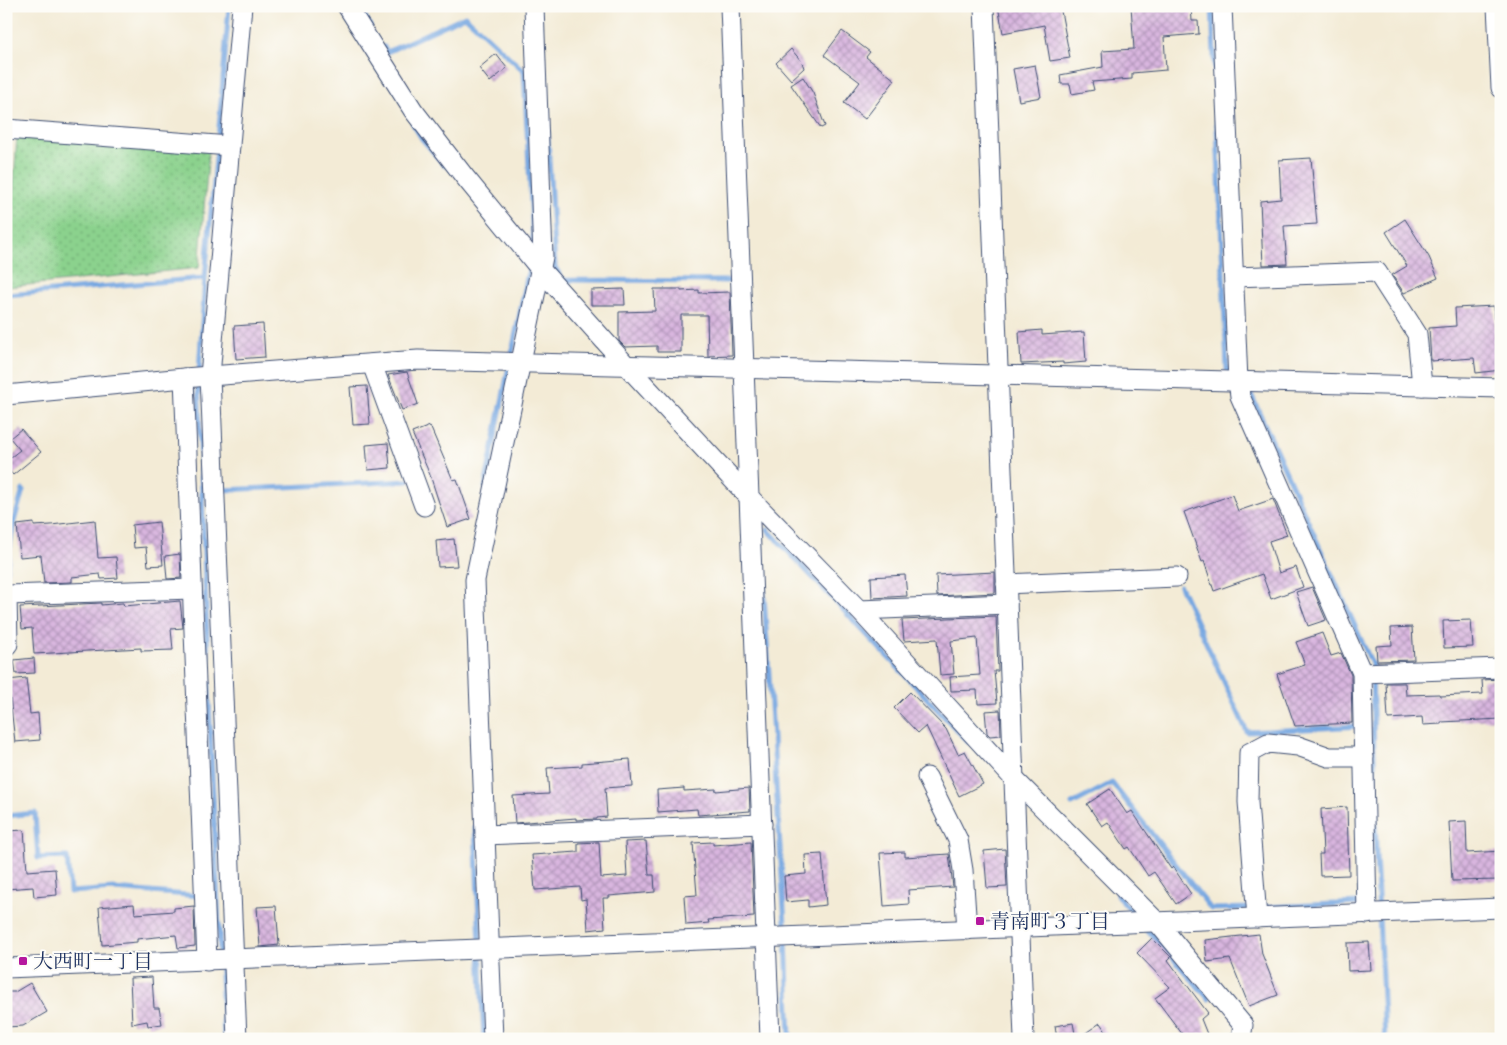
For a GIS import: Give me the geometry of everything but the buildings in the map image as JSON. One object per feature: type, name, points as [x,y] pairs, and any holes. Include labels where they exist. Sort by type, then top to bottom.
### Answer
[{"type":"street","points":[[236,1039],[210,376],[242,6]]},
{"type":"street","points":[[347,6],[412,110],[541,270],[627,366],[748,496],[859,610],[1014,779],[1157,922],[1244,1025],[1242,1039]]},
{"type":"street","points":[[493,1039],[475,580],[544,257],[534,6]]},
{"type":"street","points":[[730,6],[770,1039]]},
{"type":"street","points":[[984,6],[1024,1039]]},
{"type":"street","points":[[1222,6],[1240,396],[1362,673],[1367,914]]},
{"type":"street","points":[[1498,6],[1501,88]]},
{"type":"street","points":[[6,128],[230,146]]},
{"type":"street","points":[[1234,277],[1377,272],[1417,334],[1422,386]]},
{"type":"street","points":[[6,395],[184,378],[418,360],[1501,388]]},
{"type":"street","points":[[372,364],[424,506]]},
{"type":"street","points":[[184,378],[207,961]]},
{"type":"street","points":[[1006,584],[1177,577]]},
{"type":"street","points":[[6,646],[8,644],[7,595],[192,589]]},
{"type":"street","points":[[859,610],[1007,604]]},
{"type":"street","points":[[1362,673],[1501,668]]},
{"type":"street","points":[[1257,918],[1248,802],[1249,753],[1268,743],[1298,746],[1329,757],[1364,757]]},
{"type":"street","points":[[928,776],[958,840],[963,870],[967,930]]},
{"type":"street","points":[[485,835],[762,824]]},
{"type":"street","points":[[6,968],[1501,908]]},
{"type":"green space","points":[[17,135],[209,150],[199,268],[7,287]]},
{"type":"waterway","points":[[218,140],[229,6]]},
{"type":"waterway","points":[[358,6],[370,25]]},
{"type":"waterway","points":[[1212,6],[1227,370],[1233,376]]},
{"type":"waterway","points":[[384,47],[387,52],[465,16],[524,71],[532,250]]},
{"type":"waterway","points":[[547,122],[555,267],[563,280],[736,281]]},
{"type":"waterway","points":[[413,124],[422,139],[444,165]]},
{"type":"waterway","points":[[205,278],[217,149]]},
{"type":"waterway","points":[[511,357],[530,263]]},
{"type":"waterway","points":[[6,295],[205,278],[199,372]]},
{"type":"waterway","points":[[485,487],[509,366]]},
{"type":"waterway","points":[[198,381],[211,752],[224,1039]]},
{"type":"waterway","points":[[1244,387],[1251,394],[1372,664],[1376,854],[1385,1039]]},
{"type":"waterway","points":[[223,490],[408,481]]},
{"type":"waterway","points":[[6,574],[13,525],[23,490]]},
{"type":"waterway","points":[[768,530],[968,742]]},
{"type":"waterway","points":[[760,533],[786,940],[790,1039]]},
{"type":"waterway","points":[[1180,586],[1247,732],[1361,726]]},
{"type":"waterway","points":[[1072,804],[1112,783],[1211,909],[1252,908]]},
{"type":"waterway","points":[[6,816],[35,813],[38,858],[67,857],[70,892],[114,889],[200,896]]},
{"type":"waterway","points":[[475,827],[484,1039]]},
{"type":"waterway","points":[[1117,895],[1136,917]]},
{"type":"waterway","points":[[1261,907],[1362,903]]},
{"type":"waterway","points":[[1145,927],[1209,999]]},
{"type":"place","name":"青南町３丁目","points":[[980,921]]},
{"type":"place","name":"大西町一丁目","points":[[23,961]]}]
